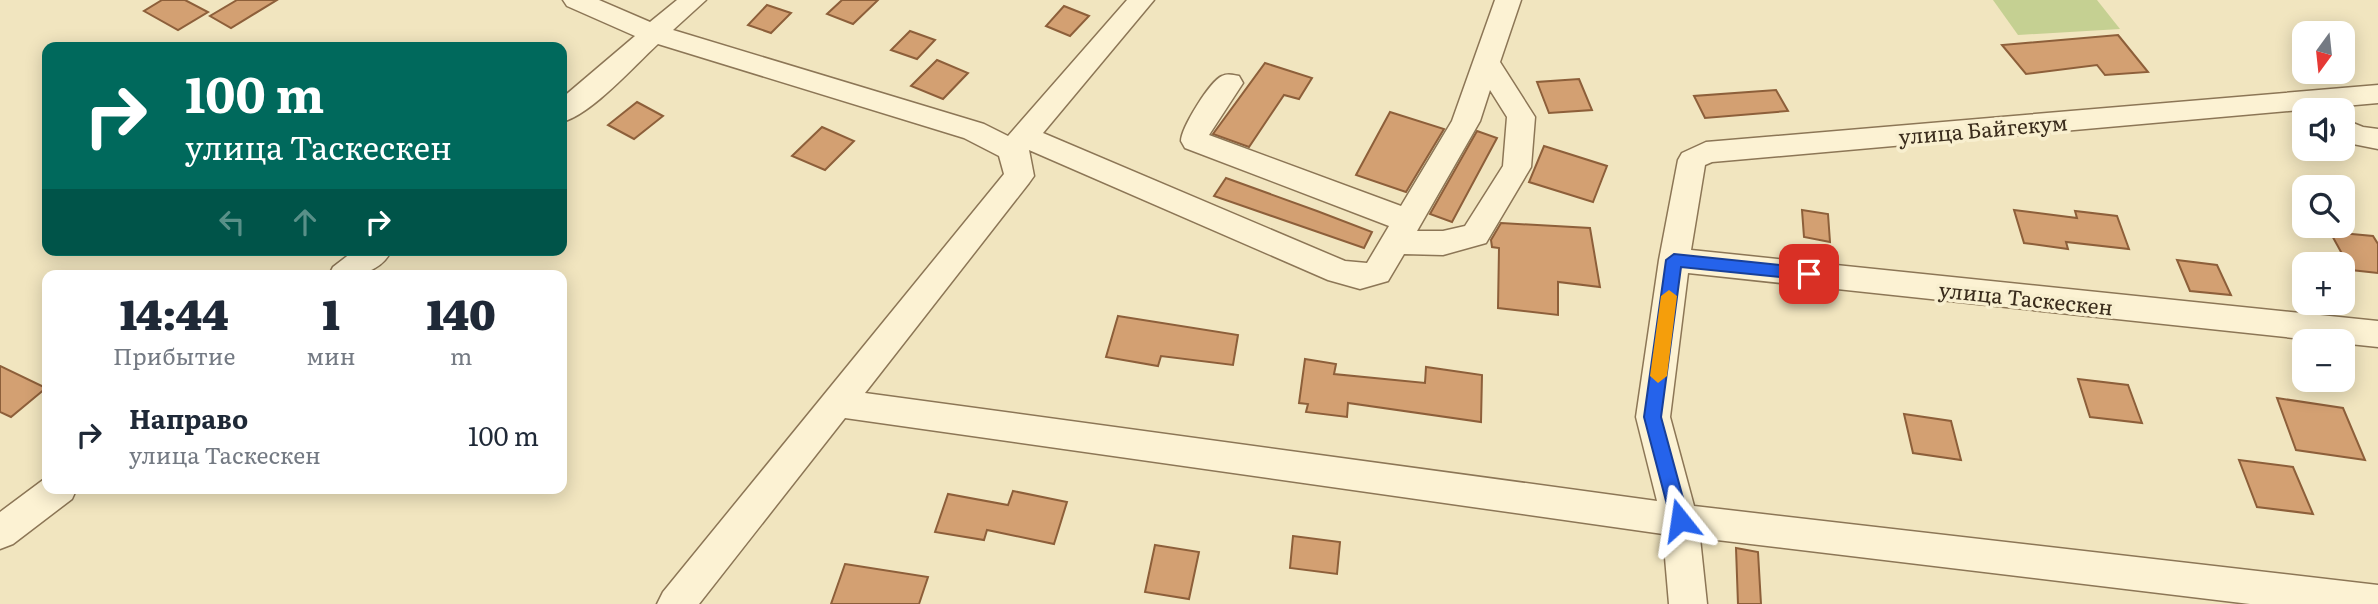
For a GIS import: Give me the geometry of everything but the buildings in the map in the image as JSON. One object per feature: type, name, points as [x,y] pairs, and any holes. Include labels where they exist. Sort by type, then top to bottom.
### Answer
[{"type":"street","points":[[576,0],[652,33],[806,77],[1018,143],[1339,272],[1360,277],[1377,272],[1466,121],[1508,0]]},
{"type":"street","points":[[567,108],[606,79],[652,33],[693,0]]},
{"type":"street","points":[[676,604],[1019,176],[1018,143],[1141,0]]},
{"type":"street","points":[[1229,83],[1195,131],[1195,141],[1402,232],[1443,243],[1475,235],[1517,167],[1521,117],[1488,63]]},
{"type":"street","name":"улица Байгекум","points":[[2351,98],[2378,94]]},
{"type":"street","name":"улица Байгекум","points":[[1674,260],[1692,160],[1706,152],[2292,106]]},
{"type":"street","points":[[2355,136],[2378,139]]},
{"type":"street","points":[[351,270],[369,256]]},
{"type":"street","points":[[1674,260],[1653,417],[1680,520],[1688,604]]},
{"type":"street","name":"улица Таскескен","points":[[1674,260],[2378,334]]},
{"type":"street","points":[[837,403],[1680,520],[2378,602]]},
{"type":"street","points":[[0,533],[52,494]]},
{"type":"green space","points":[[1993,0],[2097,0],[2120,29],[2018,35]]},
{"type":"slow traffic","points":[[1658,376],[1669,296]]},
{"type":"route","points":[[1680,520],[1653,417],[1674,260],[1809,274]]}]
